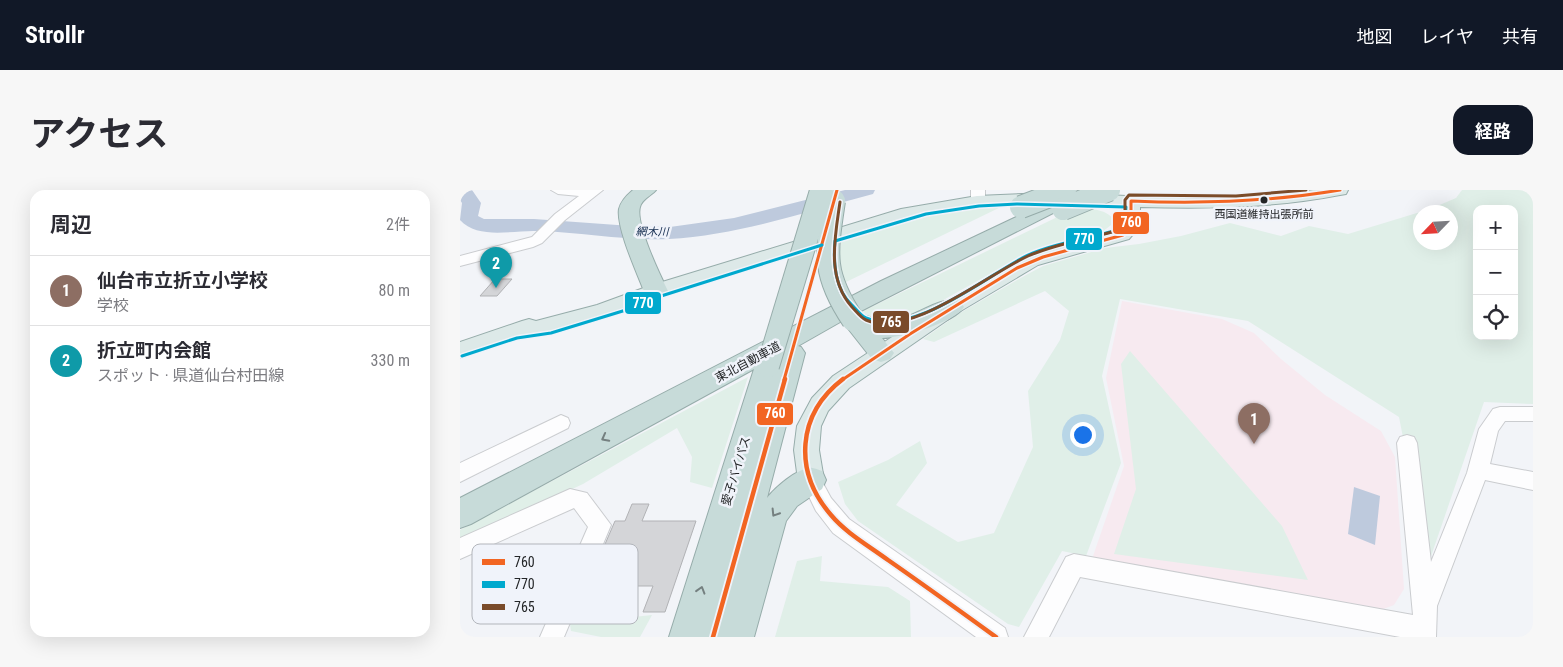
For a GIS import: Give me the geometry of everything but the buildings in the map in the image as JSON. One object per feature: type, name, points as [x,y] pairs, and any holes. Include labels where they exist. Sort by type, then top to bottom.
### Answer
[{"type":"highway","points":[[646,190],[635,198],[629,210],[645,251],[656,291]]},
{"type":"highway","points":[[635,222],[642,201],[658,190]]},
{"type":"highway","points":[[1058,199],[1093,190]]},
{"type":"highway","points":[[1058,199],[1109,190]]},
{"type":"highway","points":[[822,193],[828,244],[827,270],[838,299],[881,353]]},
{"type":"highway","name":"愛子バイパス","points":[[687,637],[780,360],[794,285],[801,229],[822,193]]},
{"type":"highway","name":"愛子バイパス","points":[[714,637],[822,193]]},
{"type":"highway","name":"東北自動車道","points":[[460,493],[876,277],[1021,207],[1058,199]]},
{"type":"highway","name":"東北自動車道","points":[[460,514],[958,252],[1006,236],[1058,199]]},
{"type":"highway","points":[[853,320],[874,330],[894,330],[914,324],[952,307]]},
{"type":"highway","points":[[736,637],[772,515],[786,497],[811,480]]},
{"type":"main road","points":[[460,350],[516,332],[549,326],[624,304],[656,291],[888,218],[978,195],[1249,203],[1280,201],[1340,190]]},
{"type":"main road","points":[[811,480],[806,443],[809,424],[815,409],[840,382],[952,307],[1031,262],[1123,235],[1131,226],[1132,201]]},
{"type":"street","points":[[558,190],[593,192]]},
{"type":"street","points":[[460,271],[466,260],[528,244],[541,236],[560,217],[593,192]]},
{"type":"street","points":[[1423,624],[1478,470],[1489,429],[1500,414],[1533,414]]},
{"type":"street","points":[[460,473],[561,422]]},
{"type":"street","points":[[1407,443],[1423,624]]},
{"type":"street","points":[[1478,470],[1533,481]]},
{"type":"street","points":[[811,480],[818,498],[829,514],[841,526],[996,637]]},
{"type":"street","points":[[460,549],[570,498],[580,499],[600,525],[592,544]]},
{"type":"street","points":[[1036,637],[1074,566],[1423,624]]},
{"type":"street","points":[[552,637],[558,624]]},
{"type":"shaded area","points":[[1462,190],[1533,190],[1533,404],[1484,402],[1428,565],[1399,417],[1248,321],[1120,299],[1102,376],[1121,463],[1086,556],[1062,551],[1019,627],[1008,624],[858,521],[845,504],[838,482],[888,460],[920,441],[927,463],[896,505],[958,542],[994,533],[1033,447],[1028,391],[1060,340],[1069,311],[1045,291],[934,342],[923,339],[960,313],[1043,266],[1105,248],[1181,236],[1230,223],[1281,236],[1309,226],[1348,234],[1413,214],[1413,250],[1458,250],[1458,205],[1439,205],[1456,198]]},
{"type":"shaded area","points":[[1005,205],[844,283],[838,262],[841,241],[921,217],[963,209]]},
{"type":"shaded area","points":[[1078,207],[1094,209],[1109,214],[1115,222],[1102,232],[1031,251],[913,317],[889,324],[867,322],[859,313]]},
{"type":"shaded area","points":[[1122,301],[1222,319],[1254,333],[1281,359],[1325,395],[1381,431],[1395,457],[1404,589],[1394,605],[1378,611],[1092,559],[1124,466],[1106,378]]},
{"type":"shaded area","points":[[1130,351],[1282,526],[1308,580],[1114,554],[1136,489],[1121,364]]},
{"type":"shaded area","points":[[748,377],[712,488],[690,482],[692,457],[677,428],[583,484],[460,541],[460,530]]},
{"type":"shaded area","points":[[822,556],[820,581],[888,587],[910,601],[911,637],[775,637],[797,561]]},
{"type":"shaded area","points":[[652,615],[640,637],[601,637],[571,631],[570,624],[638,624],[638,617]]},
{"type":"water","points":[[1354,487],[1380,496],[1375,545],[1348,534]]},
{"type":"waterway","name":"網木川","points":[[462,190],[472,203],[468,218],[481,225],[534,225],[650,233],[689,231],[734,224],[866,190]]},
{"type":"transit line","name":"760","points":[[713,637],[837,190]]},
{"type":"transit line","name":"765","points":[[840,202],[834,244],[835,273],[839,287],[845,299],[863,318],[883,324],[903,321],[926,313],[1028,256],[1119,230],[1125,224],[1125,200],[1129,195],[1236,196],[1306,190]]},
{"type":"transit line","name":"760","points":[[996,637],[841,526],[830,515],[813,487],[805,456],[805,440],[809,424],[820,401],[856,370],[923,325],[1017,268],[1043,257],[1123,235],[1131,226],[1131,201],[1236,202],[1288,198],[1340,190]]},
{"type":"transit line","name":"770","points":[[1017,204],[1126,207],[1125,222],[1120,229],[1051,247],[1029,255],[937,308],[910,318],[886,322],[864,318],[848,302],[840,288],[834,257],[835,241],[926,214],[979,206],[1017,204]]},
{"type":"transit line","name":"770","points":[[462,356],[517,338],[551,333],[626,310],[658,297],[822,245]]},
{"type":"place","name":"西国道維持出張所前","points":[[1264,200]]},
{"type":"place","name":"折立町内会館","points":[[496,288]]},
{"type":"place","name":"仙台市立折立小学校","points":[[1254,444]]}]
